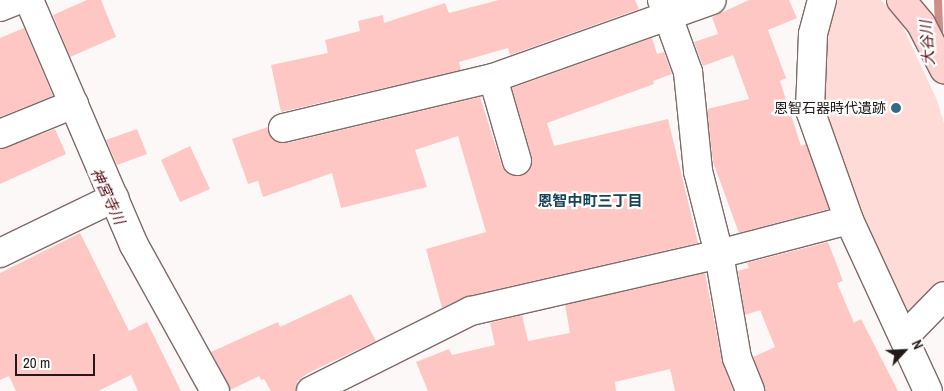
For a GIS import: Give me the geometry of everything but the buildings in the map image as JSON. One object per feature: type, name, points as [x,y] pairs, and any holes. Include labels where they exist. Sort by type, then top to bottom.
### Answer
[{"type":"main road","points":[[901,0],[921,24],[944,69]]},
{"type":"street","points":[[0,7],[17,0]]},
{"type":"street","points":[[29,0],[134,245],[216,391]]},
{"type":"street","points":[[283,128],[493,78],[665,7],[712,0]]},
{"type":"street","points":[[822,0],[813,34],[810,110],[849,220],[928,391]]},
{"type":"street","points":[[665,7],[688,72],[698,171],[719,254],[737,358],[750,391]]},
{"type":"street","points":[[493,78],[517,161]]},
{"type":"street","points":[[0,134],[74,104]]},
{"type":"street","points":[[0,253],[114,198]]},
{"type":"street","points":[[311,391],[471,311],[719,254],[849,220]]},
{"type":"street","points":[[904,337],[944,296]]},
{"type":"shaded area","points":[[830,0],[881,0],[901,23],[937,100],[944,123],[944,287],[924,295],[904,320],[831,155],[820,102]]},
{"type":"waterway","name":"大谷川","points":[[938,0],[939,36]]},
{"type":"place","name":"恩智石器時代遺跡","points":[[896,108]]},
{"type":"district","name":"恩智中町三丁目","points":[[590,201]]},
{"type":"water label","name":"神宮寺川","points":[[108,196]]}]
